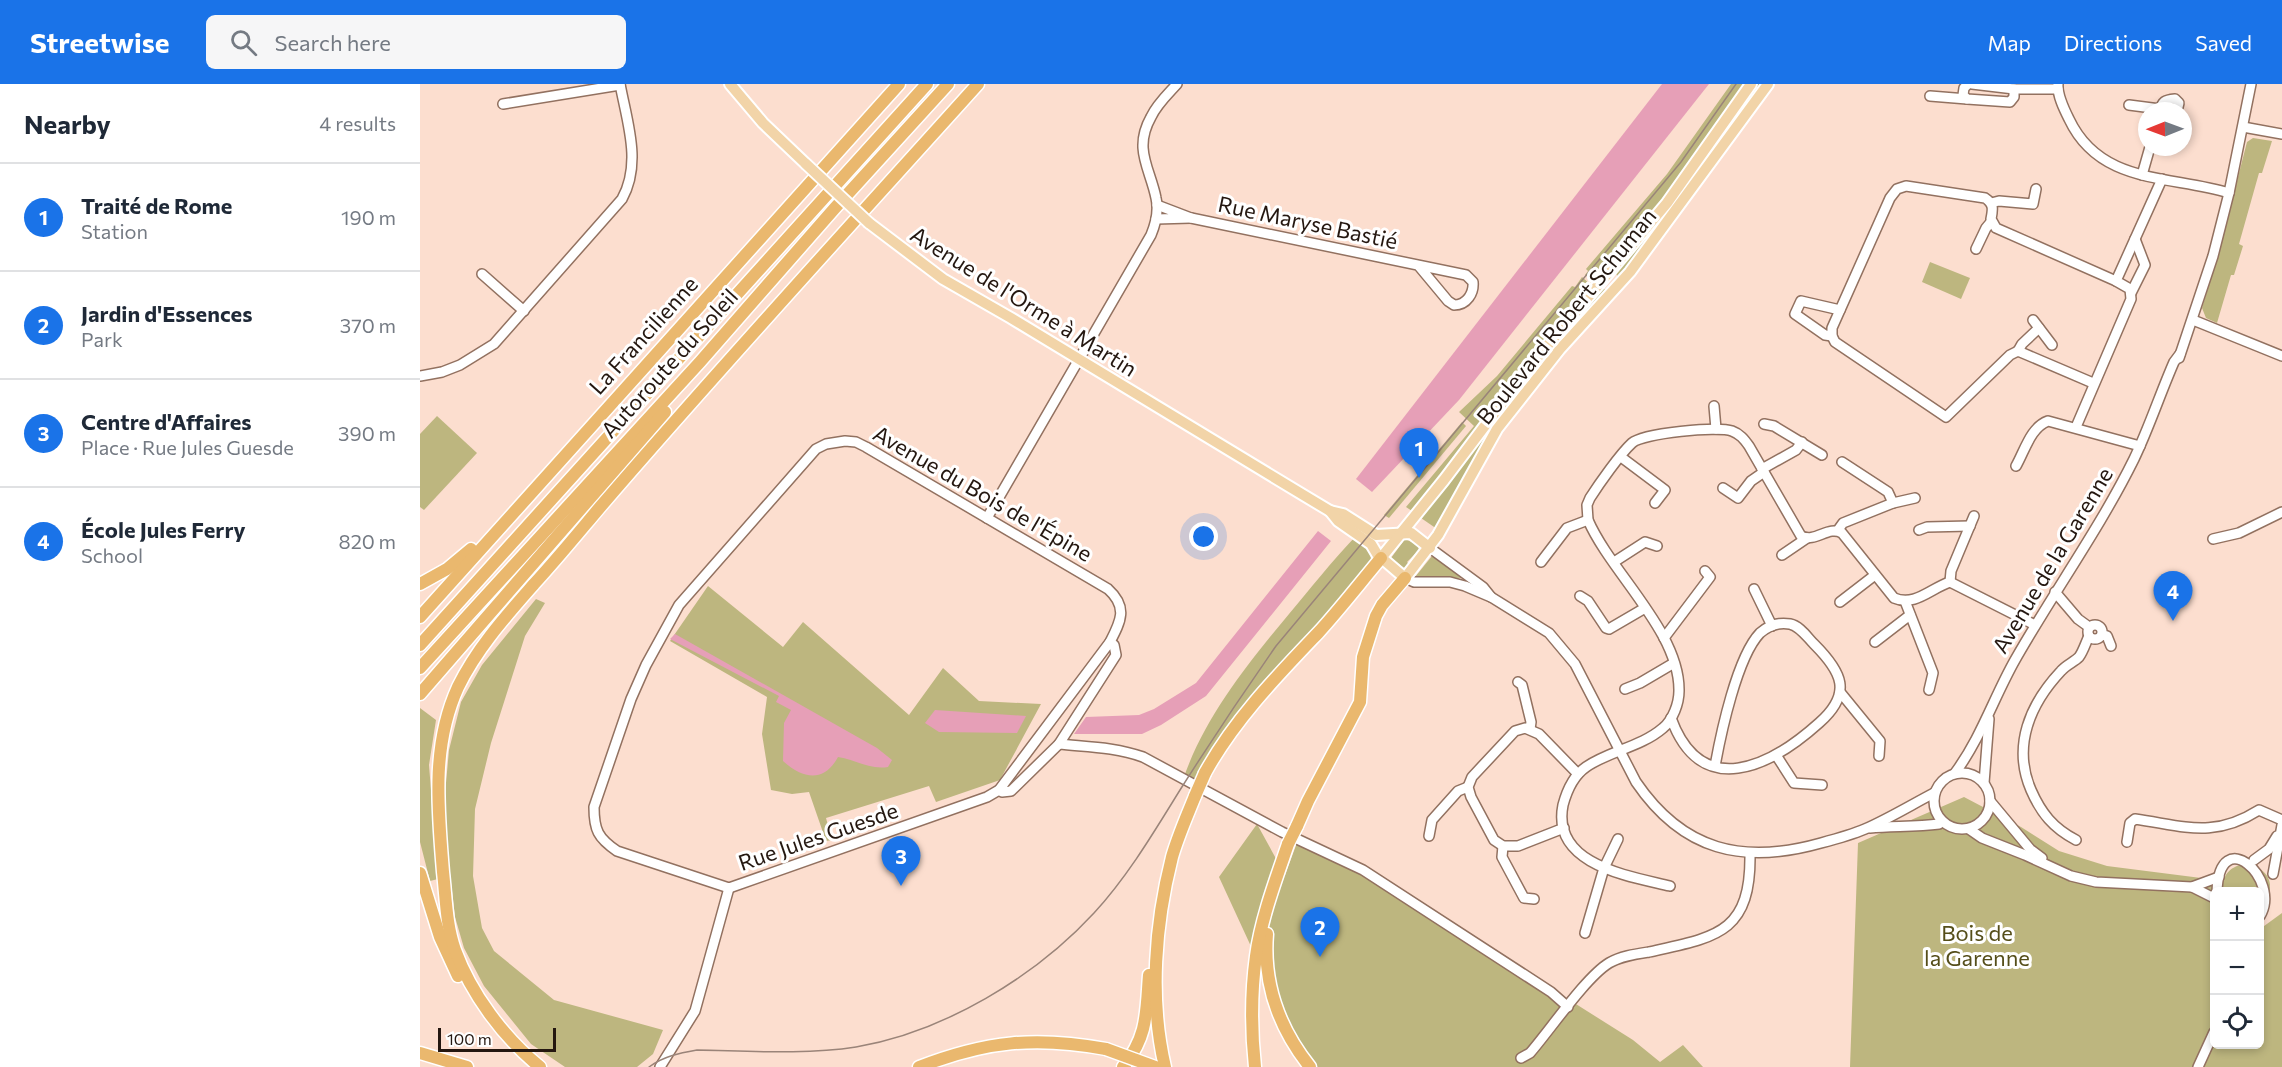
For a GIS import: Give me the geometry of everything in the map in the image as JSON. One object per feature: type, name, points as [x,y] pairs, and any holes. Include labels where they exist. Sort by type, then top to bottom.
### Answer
[{"type":"highway","name":"La Francilienne","points":[[420,616],[899,84]]},
{"type":"highway","name":"Autoroute du Soleil","points":[[420,645],[927,84]]},
{"type":"highway","name":"Autoroute du Soleil","points":[[420,668],[700,362],[834,209],[948,84]]},
{"type":"highway","points":[[540,1067],[491,1015],[467,977],[451,935],[438,812],[438,776],[441,741],[453,699],[483,645],[507,616],[711,380],[978,84]]},
{"type":"highway","points":[[420,694],[685,388],[700,362]]},
{"type":"highway","points":[[420,584],[447,569],[462,557],[508,509],[520,503]]},
{"type":"highway","points":[[1166,1067],[1158,1021],[1157,952],[1165,891],[1173,854],[1195,796],[1217,752],[1258,698],[1320,631],[1381,558]]},
{"type":"highway","points":[[1255,1067],[1252,1013],[1254,971],[1262,926],[1288,844],[1360,702],[1363,657],[1370,630],[1383,605],[1405,578]]},
{"type":"highway","points":[[420,873],[440,937],[451,962],[480,1008],[491,1015]]},
{"type":"highway","points":[[1267,912],[1267,968],[1273,998],[1283,1026],[1310,1067]]},
{"type":"highway","points":[[1123,1067],[1136,1050],[1142,1035],[1150,964],[1157,952]]},
{"type":"highway","points":[[919,1067],[976,1048],[1017,1042],[1060,1041],[1106,1049],[1155,1067]]},
{"type":"highway","points":[[420,1053],[467,1067]]},
{"type":"main road","name":"Avenue de l'Orme à Martin","points":[[730,84],[763,123],[869,222],[898,247],[943,279],[1330,511],[1343,514],[1376,535],[1401,533]]},
{"type":"main road","points":[[1381,558],[1527,370],[1667,203],[1751,84]]},
{"type":"main road","name":"Boulevard Robert Schuman","points":[[1405,578],[1430,548],[1497,429],[1560,349],[1630,272],[1768,84]]},
{"type":"main road","name":"Avenue de l'Orme à Martin","points":[[1330,511],[1338,521],[1371,544],[1381,558],[1405,578]]},
{"type":"main road","points":[[1401,533],[1411,533],[1430,548]]},
{"type":"street","points":[[420,376],[442,372],[474,358],[494,344],[612,213],[628,189],[632,170],[632,151],[620,84],[503,104]]},
{"type":"street","points":[[987,518],[1145,248],[1156,219],[1157,205],[1144,160],[1143,140],[1156,108],[1178,84]]},
{"type":"street","points":[[1967,99],[1964,95],[1964,88],[1970,84],[2014,89],[2058,87],[2071,124],[2093,153],[2118,169],[2229,193]]},
{"type":"street","name":"Avenue de la Garenne","points":[[1955,773],[1969,753],[2006,676],[2035,625],[2118,489],[2164,400],[2179,364],[2180,354],[2193,320],[2229,193],[2251,84]]},
{"type":"street","points":[[1930,96],[2010,102],[2014,98],[2014,89]]},
{"type":"street","points":[[2164,102],[2166,99],[2175,99],[2178,102]]},
{"type":"street","points":[[2129,105],[2138,106]]},
{"type":"street","points":[[2243,127],[2282,134]]},
{"type":"street","points":[[2142,175],[2147,156]]},
{"type":"street","points":[[2116,281],[2162,179]]},
{"type":"street","points":[[1976,249],[1991,222],[1994,209],[1991,203],[1977,196],[1919,187],[1906,186],[1897,189],[1890,198],[1832,328],[1835,342],[1946,417],[2010,355],[2018,351],[2036,324],[2052,345]]},
{"type":"street","points":[[1991,203],[1999,201],[2033,204],[2036,189]]},
{"type":"street","name":"Rue Maryse Bastié","points":[[1157,205],[1191,218],[1418,265],[1466,275],[1473,282],[1472,293],[1463,304],[1454,305],[1418,265]]},
{"type":"street","name":"Rue Maryse Bastié","points":[[1156,219],[1191,218]]},
{"type":"street","points":[[1991,222],[1996,228],[2127,286],[2131,293]]},
{"type":"street","points":[[2076,427],[2131,299],[2131,293],[2145,265],[2135,239]]},
{"type":"street","points":[[482,274],[524,311]]},
{"type":"street","points":[[1832,336],[1825,335],[1795,314],[1801,301],[1840,310]]},
{"type":"street","points":[[2193,320],[2282,356]]},
{"type":"street","points":[[2018,351],[2093,383]]},
{"type":"street","points":[[1714,406],[1716,429]]},
{"type":"street","points":[[2016,465],[2036,429],[2041,423],[2048,421],[2140,446]]},
{"type":"street","points":[[1764,424],[1774,426],[1822,455]]},
{"type":"street","points":[[1670,886],[1605,868],[1580,855],[1569,840],[1564,828],[1565,800],[1578,774],[1595,762],[1661,730],[1671,718],[1679,693],[1674,663],[1664,638],[1588,520],[1587,505],[1632,443],[1644,436],[1725,429],[1739,434],[1749,446],[1798,531],[1807,538]]},
{"type":"street","name":"Avenue du Bois de l'Épine","points":[[661,634],[679,605],[699,581],[812,454],[826,444],[856,442],[1114,594],[1119,602],[1122,620],[1110,642],[1032,746]]},
{"type":"street","points":[[1723,488],[1738,498],[1751,481],[1796,450],[1802,442]]},
{"type":"street","points":[[1621,457],[1665,490],[1655,503]]},
{"type":"street","points":[[1842,462],[1888,492],[1893,503]]},
{"type":"street","points":[[1782,555],[1807,538],[1838,530],[1843,523],[1893,503],[1915,498]]},
{"type":"street","points":[[2213,539],[2239,533],[2282,512]]},
{"type":"street","points":[[1950,582],[1951,571],[1974,516]]},
{"type":"street","points":[[1541,562],[1568,528],[1588,520]]},
{"type":"street","points":[[1919,530],[1927,527],[1970,526]]},
{"type":"street","points":[[1838,530],[1894,598],[1905,601],[1924,595],[1950,582]]},
{"type":"street","points":[[1614,562],[1645,542],[1657,546]]},
{"type":"street","points":[[1430,548],[1483,587],[1491,597]]},
{"type":"street","points":[[1664,638],[1710,577],[1705,571]]},
{"type":"street","points":[[1840,602],[1875,575]]},
{"type":"street","points":[[1405,578],[1414,582],[1450,582],[1465,586],[1491,597],[1549,633],[1566,651],[1585,681],[1620,751],[1646,796],[1669,822],[1680,830],[1710,844],[1750,854],[1773,854],[1793,851],[1865,829],[1939,824],[1942,821]]},
{"type":"street","points":[[1950,582],[2035,625]]},
{"type":"street","points":[[1754,589],[1772,626]]},
{"type":"street","points":[[2055,592],[2095,639],[2102,634],[2107,636],[2111,646]]},
{"type":"street","points":[[1580,596],[1588,601],[1606,628],[1609,629],[1645,608]]},
{"type":"street","points":[[1905,601],[1933,673],[1929,690]]},
{"type":"street","points":[[1875,642],[1910,615]]},
{"type":"street","points":[[1671,718],[1678,737],[1693,756],[1715,766],[1740,770],[1776,755],[1811,731],[1832,711],[1840,692],[1840,681],[1833,664],[1803,632],[1790,624],[1772,626],[1759,634],[1741,669],[1723,724],[1715,766]]},
{"type":"street","points":[[2076,840],[2050,823],[2040,807],[2026,776],[2022,745],[2027,725],[2040,699],[2060,671],[2079,657],[2089,632]]},
{"type":"street","name":"Rue Jules Guesde","points":[[661,634],[631,699],[600,787],[594,807],[597,833],[606,844],[617,851],[729,888],[987,796],[999,790],[1032,746]]},
{"type":"street","points":[[999,790],[1011,791],[1059,744],[1116,655],[1114,645],[1110,642]]},
{"type":"street","points":[[1625,689],[1674,663]]},
{"type":"street","points":[[1518,682],[1522,685],[1531,722],[1530,729]]},
{"type":"street","points":[[1840,692],[1880,741],[1879,756]]},
{"type":"street","points":[[1832,711],[1855,711]]},
{"type":"street","name":"Avenue de la Garenne","points":[[1984,783],[1990,712]]},
{"type":"street","points":[[1564,828],[1518,846],[1503,846],[1494,840],[1468,787],[1472,777],[1515,731],[1520,729],[1530,729],[1539,734],[1578,774]]},
{"type":"street","points":[[1661,730],[1678,737]]},
{"type":"street","points":[[1059,744],[1104,747],[1143,757],[1282,832],[1363,870],[1551,992],[1568,1007]]},
{"type":"street","points":[[1776,755],[1794,783],[1822,785]]},
{"type":"street","points":[[1865,829],[1934,793],[1942,780],[1955,773],[1971,774],[1984,783],[1990,801],[2030,849],[2060,872]]},
{"type":"street","points":[[1429,836],[1432,820],[1458,791],[1468,787]]},
{"type":"street","points":[[1934,793],[1934,808],[1942,821],[1954,829],[1969,829],[1984,819],[1990,801]]},
{"type":"street","points":[[2127,842],[2130,823],[2135,819],[2197,830],[2214,829],[2245,820],[2259,810],[2282,820]]},
{"type":"street","points":[[1969,829],[1982,838],[2060,872],[2085,880],[2109,884],[2192,887],[2219,877],[2232,862],[2240,859],[2254,860],[2267,867],[2275,879],[2280,830]]},
{"type":"street","points":[[2254,860],[2269,849],[2280,830]]},
{"type":"street","points":[[1585,933],[1605,868],[1618,838]]},
{"type":"street","points":[[1503,846],[1502,857],[1524,898],[1534,899]]},
{"type":"street","points":[[1521,1058],[1530,1053],[1574,999],[1603,968],[1620,958],[1695,941],[1721,930],[1739,912],[1746,899],[1750,883],[1750,854]]},
{"type":"street","points":[[2218,887],[2219,877]]},
{"type":"street","points":[[2192,887],[2210,896]]},
{"type":"street","points":[[660,1067],[695,1011],[729,888]]},
{"type":"street","points":[[2264,912],[2274,902]]},
{"type":"street","points":[[2198,1067],[2210,1041]]},
{"type":"green space","points":[[1731,84],[1746,84],[1662,203],[1599,278],[1597,276],[1593,281],[1585,275],[1588,271],[1586,269],[1667,174]]},
{"type":"green space","points":[[1756,84],[1763,84],[1621,277],[1618,277],[1615,272]]},
{"type":"green space","points":[[2253,138],[2272,141],[2262,173],[2259,173],[2239,244],[2243,246],[2234,275],[2231,275],[2217,323],[2206,318],[2202,308],[2247,142]]},
{"type":"green space","points":[[1930,262],[1970,278],[1961,299],[1922,282]]},
{"type":"green space","points":[[1582,277],[1590,284],[1571,307],[1573,309],[1443,475],[1412,511],[1406,507],[1474,426],[1459,412],[1497,376]]},
{"type":"green space","points":[[1602,287],[1608,292],[1557,347],[1437,529],[1421,518],[1446,488],[1509,399]]},
{"type":"green space","points":[[437,416],[477,453],[424,510],[420,507],[420,434]]},
{"type":"green space","points":[[1462,422],[1466,426],[1389,518],[1384,515]]},
{"type":"green space","points":[[1355,537],[1370,549],[1371,560],[1252,702],[1197,780],[1185,774],[1205,730],[1244,670],[1329,565]]},
{"type":"green space","points":[[1405,539],[1418,545],[1419,551],[1404,568],[1391,558]]},
{"type":"green space","points":[[1432,556],[1463,578],[1415,577]]},
{"type":"green space","points":[[708,586],[783,647],[803,622],[909,715],[943,668],[979,701],[1041,704],[1000,780],[936,802],[929,786],[826,818],[832,840],[826,841],[809,792],[792,794],[771,790],[762,734],[767,697],[670,641]]},
{"type":"green space","points":[[536,599],[545,603],[525,636],[491,743],[475,809],[473,876],[482,928],[494,951],[554,1000],[663,1030],[653,1054],[637,1067],[565,1067],[531,1044],[484,986],[464,948],[455,917],[447,847],[445,794],[449,750],[461,702],[482,665]]},
{"type":"green space","points":[[420,708],[436,720],[429,765],[438,879],[430,881],[420,842]]},
{"type":"green space","name":"Bois de la Garenne","points":[[1964,797],[2021,827],[2059,851],[2107,866],[2209,879],[2215,887],[2210,887],[2210,1049],[2264,1049],[2264,926],[2282,913],[2282,1067],[1850,1067],[1858,843]]},
{"type":"green space","points":[[1257,824],[1285,875],[1298,840],[1363,870],[1633,1040],[1660,1062],[1683,1045],[1703,1067],[1312,1067],[1278,1005],[1219,877]]},
{"type":"green space","points":[[2245,864],[2254,866],[2267,875],[2270,888],[2264,904],[2264,887],[2221,887],[2227,873],[2234,867]]},
{"type":"shaded area","points":[[1662,84],[1709,84],[1459,400],[1372,492],[1356,479]]},
{"type":"shaded area","points":[[1318,531],[1331,541],[1206,696],[1161,725],[1142,734],[1074,734],[1086,717],[1139,715],[1154,709],[1196,683]]},
{"type":"shaded area","points":[[675,634],[877,748],[892,760],[888,767],[869,766],[838,757],[826,771],[820,774],[813,776],[798,772],[783,761],[784,723],[791,710],[776,702],[779,696],[670,639]]},
{"type":"shaded area","points":[[935,710],[1026,716],[1017,733],[939,732],[925,723]]},
{"type":"tram line","points":[[649,1067],[666,1058],[697,1050],[817,1051],[856,1047],[889,1040],[922,1029],[986,998],[1016,980],[1070,937],[1094,913],[1129,869],[1215,735],[1276,646],[1681,162],[1736,84]]},
{"type":"place","name":"Traité de Rome","points":[[1419,478]]},
{"type":"place","name":"École Jules Ferry","points":[[2173,621]]},
{"type":"place","name":"Centre d'Affaires","points":[[901,886]]},
{"type":"place","name":"Jardin d'Essences","points":[[1320,957]]}]
